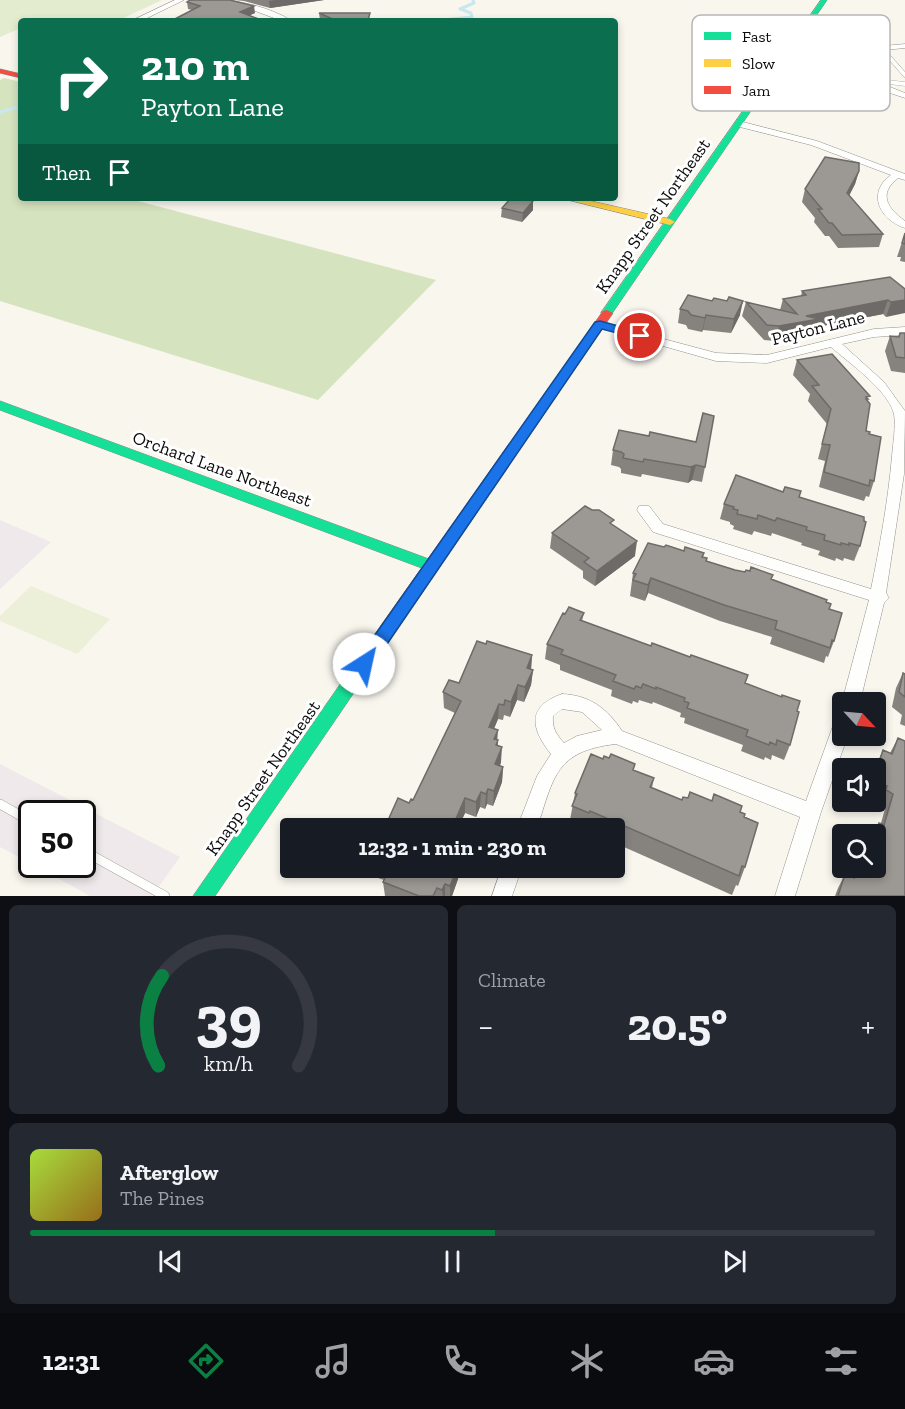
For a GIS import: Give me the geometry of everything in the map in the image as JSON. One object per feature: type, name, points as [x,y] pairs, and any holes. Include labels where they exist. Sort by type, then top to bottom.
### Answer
[{"type":"main road","name":"Knapp Street Northeast","points":[[814,15],[824,0]]},
{"type":"main road","points":[[0,71],[18,74]]},
{"type":"main road","name":"Knapp Street Northeast","points":[[203,896],[748,111]]},
{"type":"main road","points":[[578,201],[670,222]]},
{"type":"main road","name":"Orchard Lane Northeast","points":[[0,405],[432,566]]},
{"type":"street","points":[[142,18],[181,0]]},
{"type":"street","points":[[217,0],[249,6],[280,18]]},
{"type":"street","points":[[249,6],[264,0]]},
{"type":"street","points":[[890,47],[905,46]]},
{"type":"street","points":[[890,90],[905,96]]},
{"type":"street","points":[[739,124],[814,143],[900,176]]},
{"type":"street","points":[[900,176],[884,186],[882,198],[886,210],[905,225]]},
{"type":"street","name":"Payton Lane","points":[[600,325],[716,357],[767,359],[874,333],[905,331]]},
{"type":"street","points":[[834,344],[878,382],[894,402],[904,434],[903,477],[893,542],[881,598],[854,692]]},
{"type":"street","points":[[644,510],[658,528],[881,598]]},
{"type":"street","points":[[561,753],[550,742],[543,729],[544,716],[557,702],[568,700],[586,706],[602,717],[616,736]]},
{"type":"street","points":[[531,818],[546,777],[553,762],[561,753],[576,744],[596,737],[616,736],[811,812]]},
{"type":"street","points":[[785,896],[835,746]]},
{"type":"street","points":[[502,896],[508,878]]},
{"type":"lane","points":[[890,57],[905,75]]},
{"type":"lane","points":[[890,82],[905,84]]},
{"type":"lane","points":[[0,804],[18,814]]},
{"type":"lane","points":[[96,858],[165,896]]},
{"type":"shaded area","points":[[0,520],[51,542],[0,589]]},
{"type":"shaded area","points":[[0,764],[70,800],[18,800],[18,857],[0,847]]},
{"type":"shaded area","points":[[96,814],[180,857],[152,896],[90,896],[57,878],[96,878]]},
{"type":"green space","points":[[0,0],[162,0],[123,18],[18,18],[18,29],[0,37]]},
{"type":"green space","points":[[4,78],[18,81],[18,201],[138,201],[436,280],[318,400],[0,301],[0,80]]},
{"type":"green space","points":[[31,586],[110,619],[77,654],[0,621],[0,616]]},
{"type":"building","points":[[190,0],[230,0],[254,6],[240,12],[256,18],[177,18],[200,6],[187,2]]},
{"type":"building","points":[[319,13],[370,13],[369,18],[330,18]]},
{"type":"building","points":[[825,157],[859,163],[859,171],[847,193],[883,234],[842,235],[818,209],[822,209],[805,189]]},
{"type":"building","points":[[508,201],[533,201],[523,213],[502,208]]},
{"type":"building","points":[[890,277],[905,289],[905,300],[891,302],[888,300],[806,316],[819,319],[779,326],[767,325],[746,302],[797,314],[783,299],[806,295],[802,291]]},
{"type":"building","points":[[688,295],[712,301],[714,298],[727,301],[729,297],[743,301],[734,319],[706,315],[705,318],[691,315],[688,311],[680,309]]},
{"type":"building","points":[[900,333],[905,333],[905,358],[896,357],[890,336],[899,337]]},
{"type":"building","points":[[832,354],[870,396],[866,397],[870,404],[866,431],[881,437],[874,481],[870,480],[869,486],[824,472],[830,445],[822,444],[831,409],[812,386],[819,385],[797,360]]},
{"type":"building","points":[[703,413],[714,416],[705,467],[696,465],[691,467],[644,459],[643,462],[623,458],[624,454],[613,450],[619,430],[649,436],[650,432],[696,442]]},
{"type":"building","points":[[736,475],[783,492],[785,487],[801,491],[799,497],[864,517],[866,522],[860,546],[849,543],[849,545],[841,543],[841,545],[824,540],[825,535],[777,518],[775,521],[758,515],[757,519],[737,514],[738,510],[724,504]]},
{"type":"building","points":[[585,506],[592,510],[599,510],[614,520],[610,523],[637,541],[597,571],[584,562],[589,558],[552,533]]},
{"type":"building","points":[[648,543],[664,547],[666,545],[684,551],[685,547],[704,553],[702,557],[707,558],[706,561],[735,570],[745,572],[750,571],[751,567],[773,575],[771,579],[827,600],[826,602],[831,604],[829,609],[842,613],[834,641],[832,640],[830,648],[775,629],[777,621],[724,605],[651,578],[648,585],[633,580],[636,574],[633,573]]},
{"type":"building","points":[[569,607],[584,613],[580,620],[651,646],[652,643],[748,675],[745,683],[800,701],[790,745],[777,740],[776,745],[770,742],[769,745],[746,736],[748,730],[687,708],[689,703],[684,701],[685,698],[643,684],[641,688],[636,686],[634,689],[613,681],[616,675],[561,654],[563,650],[547,644],[563,613],[565,614]]},
{"type":"building","points":[[477,641],[486,644],[487,641],[532,655],[527,668],[533,670],[525,687],[518,685],[511,702],[505,700],[504,705],[499,704],[489,727],[498,730],[494,739],[498,740],[496,745],[502,747],[495,764],[503,767],[494,791],[488,789],[486,794],[481,792],[476,802],[465,798],[456,818],[389,818],[398,798],[409,803],[411,799],[413,800],[461,701],[443,692],[449,680],[459,683]]},
{"type":"building","points":[[903,673],[905,674],[905,697],[899,692]]},
{"type":"building","points":[[898,738],[905,741],[905,896],[838,896],[844,878],[886,878],[884,824],[893,794],[886,790],[886,758],[880,758],[883,750],[892,754]]},
{"type":"building","points":[[591,754],[603,759],[604,756],[609,758],[611,754],[635,764],[633,770],[654,778],[650,787],[682,800],[683,797],[688,798],[690,792],[712,801],[714,794],[742,806],[740,812],[745,814],[744,817],[758,823],[745,867],[742,866],[739,876],[625,826],[625,818],[606,818],[572,806],[577,794],[575,793]]},
{"type":"building","points":[[385,878],[453,878],[450,886],[445,884],[442,890],[437,888],[433,896],[419,896],[383,882]]},
{"type":"waterway","points":[[462,18],[472,17],[471,13],[460,9],[474,3],[473,0]]},
{"type":"waterway","points":[[0,112],[18,107]]},
{"type":"traffic: fast","points":[[814,15],[824,0]]},
{"type":"traffic: fast","points":[[607,313],[747,111]]},
{"type":"traffic: fast","points":[[0,405],[432,566]]},
{"type":"traffic: fast","points":[[203,896],[388,629]]},
{"type":"traffic: slow","points":[[578,201],[670,222]]},
{"type":"traffic: jam","points":[[0,71],[18,75]]},
{"type":"traffic: jam","points":[[388,629],[607,313]]},
{"type":"route","points":[[364,664],[600,325],[640,336]]}]
